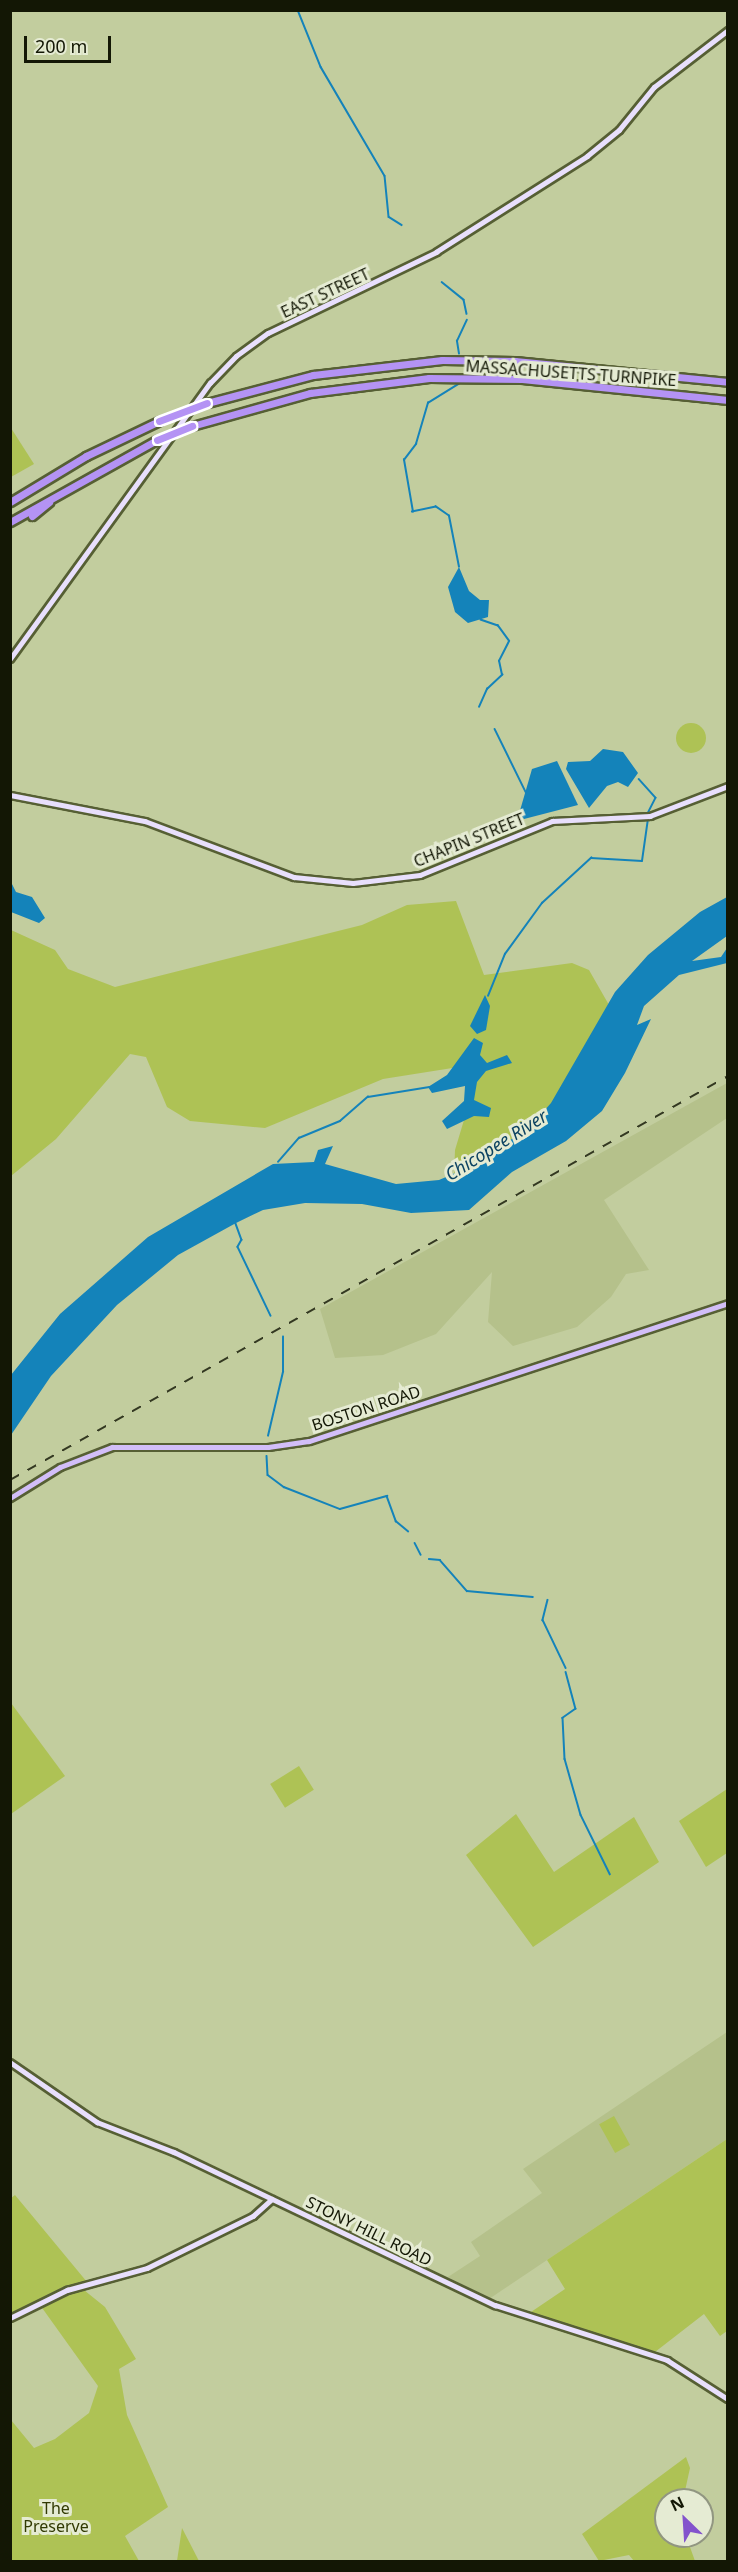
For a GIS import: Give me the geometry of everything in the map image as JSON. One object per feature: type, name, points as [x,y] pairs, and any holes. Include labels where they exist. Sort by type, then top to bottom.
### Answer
[{"type":"highway","name":"MASSACHUSETTS TURNPIKE","points":[[10,502],[40,483],[159,421],[207,403],[313,375],[427,361],[515,362],[728,382]]},
{"type":"highway","name":"MASSACHUSETTS TURNPIKE","points":[[10,522],[94,471],[157,441],[192,426],[310,393],[429,378],[522,379],[728,400]]},
{"type":"highway","points":[[32,516],[94,471]]},
{"type":"highway","points":[[10,496],[40,483]]},
{"type":"main road","name":"EAST STREET","points":[[10,659],[210,383],[236,356],[273,330],[436,252],[587,156],[619,130],[654,87],[728,30]]},
{"type":"main road","name":"CHAPIN STREET","points":[[10,795],[145,820],[276,870],[323,882],[420,875],[552,821],[648,816],[728,786]]},
{"type":"main road","name":"BOSTON ROAD","points":[[10,1498],[60,1467],[112,1447],[268,1447],[315,1439],[728,1303]]},
{"type":"main road","name":"STONY HILL ROAD","points":[[10,2062],[97,2122],[272,2199],[495,2305],[667,2360],[728,2399]]},
{"type":"main road","points":[[10,2318],[67,2290],[147,2268],[253,2216],[272,2199]]},
{"type":"shaded area","points":[[727,1083],[727,1118],[604,1200],[649,1270],[626,1274],[611,1297],[577,1327],[513,1346],[488,1322],[492,1272],[436,1334],[383,1355],[335,1358],[320,1309]]},
{"type":"shaded area","points":[[727,2032],[727,2139],[489,2299],[448,2277],[480,2256],[471,2242],[542,2193],[523,2169]]},
{"type":"green space","points":[[11,428],[34,464],[10,477]]},
{"type":"green space","points":[[691,723],[701,728],[706,738],[701,748],[691,753],[681,748],[676,738],[681,728]]},
{"type":"green space","points":[[456,901],[484,975],[572,963],[589,970],[609,1005],[542,1121],[454,1177],[455,1150],[470,1100],[465,1066],[383,1079],[265,1128],[190,1121],[167,1107],[146,1057],[130,1054],[56,1139],[11,1176],[11,930],[55,950],[68,969],[115,987],[362,925],[407,905]]},
{"type":"green space","points":[[10,1704],[65,1776],[11,1814]]},
{"type":"green space","points":[[299,1766],[314,1790],[285,1808],[270,1784]]},
{"type":"green space","points":[[727,1789],[727,1853],[706,1867],[679,1821]]},
{"type":"green space","points":[[516,1814],[554,1872],[634,1817],[659,1862],[533,1947],[466,1855]]},
{"type":"green space","points":[[614,2116],[630,2145],[615,2153],[599,2124]]},
{"type":"green space","points":[[727,2139],[727,2331],[720,2336],[704,2314],[655,2352],[531,2312],[565,2289],[547,2260]]},
{"type":"green space","name":"The Preserve","points":[[15,2195],[87,2282],[79,2286],[105,2307],[136,2359],[119,2369],[127,2415],[168,2507],[125,2536],[139,2561],[11,2561],[11,2420],[34,2448],[55,2439],[89,2413],[98,2386],[40,2305],[11,2319],[10,2199]]},
{"type":"green space","points":[[686,2457],[690,2468],[686,2488],[654,2488],[654,2548],[690,2548],[695,2561],[634,2561],[629,2555],[599,2561],[582,2534]]},
{"type":"green space","points":[[182,2528],[199,2561],[177,2561]]},
{"type":"water","points":[[459,567],[469,591],[480,600],[489,600],[488,617],[468,623],[455,612],[448,587]]},
{"type":"water","points":[[603,749],[623,752],[638,773],[628,787],[618,782],[607,786],[589,808],[566,769],[568,762],[590,761]]},
{"type":"water","points":[[557,761],[578,805],[524,819],[519,814],[532,769]]},
{"type":"water","points":[[11,882],[16,892],[32,897],[45,918],[39,923],[11,912]]},
{"type":"water","points":[[727,897],[727,936],[692,961],[721,957],[727,948],[727,963],[679,975],[644,1006],[637,1025],[651,1019],[625,1073],[602,1111],[566,1141],[512,1172],[469,1210],[411,1213],[362,1204],[305,1203],[263,1210],[236,1223],[178,1255],[117,1305],[51,1376],[11,1435],[11,1375],[60,1314],[148,1237],[273,1164],[314,1162],[318,1150],[333,1146],[325,1164],[396,1184],[439,1180],[467,1168],[529,1128],[551,1103],[615,992],[648,955],[700,912]]},
{"type":"water","points":[[485,995],[490,1006],[486,1030],[477,1034],[470,1026]]},
{"type":"water","points":[[474,1038],[483,1043],[480,1055],[487,1063],[507,1055],[512,1063],[486,1071],[477,1082],[474,1100],[491,1108],[489,1117],[474,1116],[447,1129],[442,1121],[464,1101],[465,1086],[432,1093],[428,1087],[447,1075]]},
{"type":"waterway","points":[[298,10],[321,67],[385,176],[389,217],[402,225]]},
{"type":"waterway","points":[[442,282],[464,300],[467,314]]},
{"type":"waterway","points":[[459,354],[457,341],[467,320]]},
{"type":"waterway","points":[[459,567],[449,516],[436,507],[413,512],[404,460],[416,444],[428,403],[460,383]]},
{"type":"waterway","points":[[479,707],[487,689],[502,675],[499,661],[509,641],[498,626],[481,620]]},
{"type":"waterway","points":[[495,729],[526,792]]},
{"type":"waterway","points":[[639,779],[656,798],[648,814]]},
{"type":"waterway","points":[[488,996],[505,954],[542,903],[591,858],[642,861],[648,819]]},
{"type":"waterway","points":[[278,1162],[299,1138],[340,1121],[368,1097],[429,1087]]},
{"type":"waterway","points":[[235,1221],[242,1240],[238,1247],[271,1316]]},
{"type":"waterway","points":[[268,1436],[283,1372],[283,1337]]},
{"type":"waterway","points":[[267,1456],[268,1475],[284,1487],[340,1509],[387,1496],[396,1521],[408,1531]]},
{"type":"waterway","points":[[415,1543],[421,1555]]},
{"type":"waterway","points":[[429,1559],[440,1560],[467,1591],[533,1597]]},
{"type":"waterway","points":[[548,1600],[543,1620],[566,1668]]},
{"type":"waterway","points":[[566,1672],[576,1709],[563,1718],[565,1759],[581,1815],[610,1874]]},
{"type":"railway","points":[[10,1480],[728,1076]]},
{"type":"water label","name":"Chicopee River","points":[[496,1145]]}]
